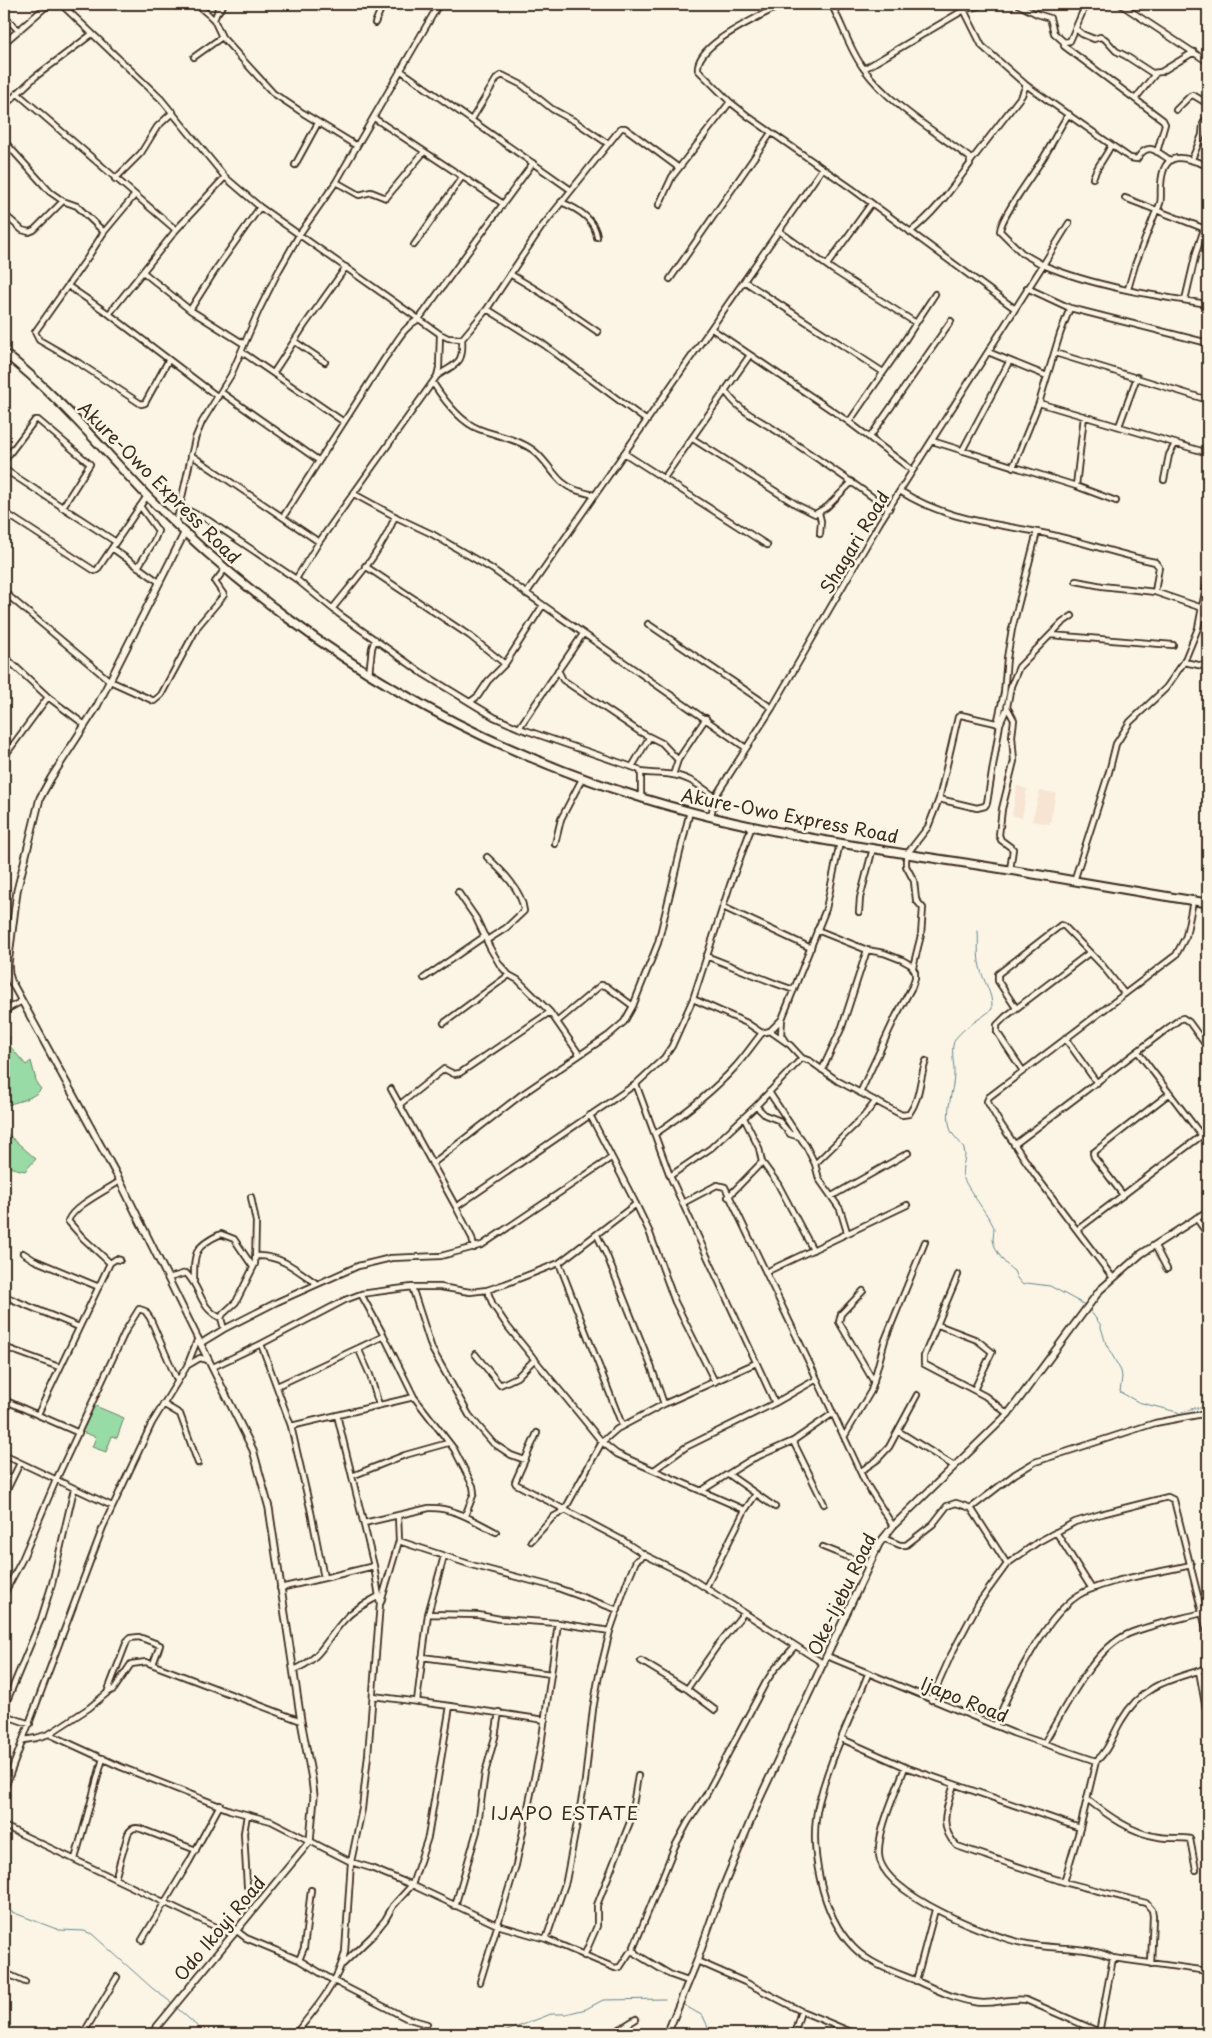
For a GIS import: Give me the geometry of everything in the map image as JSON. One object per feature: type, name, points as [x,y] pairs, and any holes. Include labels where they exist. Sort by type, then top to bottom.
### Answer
[{"type":"highway","name":"Akure-Owo Express Road","points":[[4,353],[76,420],[176,524],[225,568],[288,619],[369,674],[413,700],[492,740],[641,798],[752,826],[907,854],[1208,903]]},
{"type":"main road","points":[[185,532],[110,681],[40,798],[17,891],[6,975],[120,1181],[246,1434],[257,1461],[269,1508],[314,1796],[310,1841]]},
{"type":"main road","name":"Oke-Ijebu Road","points":[[666,2034],[697,1961],[721,1892],[760,1798],[824,1664],[868,1565],[883,1538],[1019,1402],[1086,1306],[1113,1278],[1141,1254],[1208,1211]]},
{"type":"main road","name":"Odo Ikoyi Road","points":[[151,2034],[310,1841]]},
{"type":"street","points":[[4,43],[49,4]]},
{"type":"street","points":[[61,4],[140,78],[173,112],[225,177],[260,207],[440,334],[448,338],[462,339]]},
{"type":"street","points":[[196,4],[214,20],[222,37],[273,92],[318,123],[357,146]]},
{"type":"street","points":[[216,4],[217,13]]},
{"type":"street","points":[[214,20],[224,4]]},
{"type":"street","points":[[375,23],[383,4]]},
{"type":"street","points":[[176,524],[191,455],[202,422],[218,398],[242,352],[274,280],[299,235],[336,182],[440,4]]},
{"type":"street","points":[[782,4],[751,22],[736,27],[708,50],[699,62],[698,70],[701,74],[730,102],[771,133],[1014,308]]},
{"type":"street","points":[[831,4],[851,48],[864,69],[880,89],[943,140],[970,158],[971,161]]},
{"type":"street","points":[[961,4],[982,46],[1026,85],[1133,159],[1137,159],[1146,148],[1170,160]]},
{"type":"street","points":[[864,69],[964,10],[985,4]]},
{"type":"street","points":[[1017,4],[1050,18],[1054,33],[1064,42],[1064,46],[1163,120],[1165,124],[1157,152]]},
{"type":"street","points":[[1064,42],[1070,42],[1086,4]]},
{"type":"street","points":[[1120,4],[1208,62]]},
{"type":"street","points":[[4,16],[18,30]]},
{"type":"street","points":[[1076,29],[1094,39],[1100,37],[1105,39],[1116,52],[1126,56],[1148,71],[1156,73],[1161,72],[1194,52]]},
{"type":"street","points":[[4,106],[17,93],[92,34]]},
{"type":"street","points":[[194,57],[222,37]]},
{"type":"street","points":[[400,70],[571,190]]},
{"type":"street","points":[[1135,99],[1156,73]]},
{"type":"street","points":[[472,119],[497,78],[506,75],[522,84],[552,109],[576,122],[607,143]]},
{"type":"street","points":[[910,232],[935,209],[1022,95],[1026,85]]},
{"type":"street","points":[[17,93],[76,142],[134,196],[176,230]]},
{"type":"street","points":[[1176,110],[1193,95],[1208,104]]},
{"type":"street","points":[[659,205],[672,177],[730,102]]},
{"type":"street","points":[[115,179],[141,153],[157,127],[173,112]]},
{"type":"street","points":[[1068,114],[1000,228],[1000,231],[1022,253],[1043,266],[1075,278],[1208,304]]},
{"type":"street","points":[[1192,160],[1200,141],[1203,124],[1208,115]]},
{"type":"street","points":[[374,118],[502,203]]},
{"type":"street","points":[[295,165],[318,123]]},
{"type":"street","points":[[437,376],[462,359],[462,339],[487,309],[561,202],[621,128],[625,128],[679,168]]},
{"type":"street","points":[[670,279],[771,133]]},
{"type":"street","points":[[4,141],[40,182],[63,201],[77,206],[104,232]]},
{"type":"street","points":[[1093,178],[1095,170],[1106,156],[1111,144]]},
{"type":"street","points":[[336,182],[359,195],[371,192],[386,198],[424,152]]},
{"type":"street","points":[[1128,289],[1135,265],[1162,199],[1161,183],[1164,168],[1170,160],[1180,157],[1208,166]]},
{"type":"street","points":[[283,517],[318,460],[385,358],[395,346],[401,333],[409,324],[419,319],[533,163]]},
{"type":"street","points":[[526,594],[822,169]]},
{"type":"street","points":[[108,314],[176,230],[225,177]]},
{"type":"street","points":[[414,245],[462,177]]},
{"type":"street","points":[[134,196],[104,232],[68,286],[36,329],[35,336],[141,404],[145,403],[168,361]]},
{"type":"street","points":[[1125,198],[1206,229],[1196,253],[1185,300]]},
{"type":"street","points":[[4,214],[22,230],[31,232],[63,201]]},
{"type":"street","points":[[561,202],[573,207],[589,218],[596,230],[597,236]]},
{"type":"street","points":[[827,265],[871,204]]},
{"type":"street","points":[[190,310],[216,269],[260,207]]},
{"type":"street","name":"Shagari Road","points":[[715,797],[772,708],[912,470],[1069,223]]},
{"type":"street","points":[[779,231],[916,323]]},
{"type":"street","points":[[274,372],[346,267]]},
{"type":"street","points":[[143,272],[190,310],[244,344]]},
{"type":"street","points":[[510,274],[551,299],[598,332]]},
{"type":"street","points":[[744,281],[883,372]]},
{"type":"street","points":[[68,286],[218,398]]},
{"type":"street","points":[[1027,288],[1070,308],[1208,343]]},
{"type":"street","points":[[849,422],[935,294]]},
{"type":"street","points":[[1013,467],[1038,403],[1070,308]]},
{"type":"street","points":[[487,309],[543,344],[647,421]]},
{"type":"street","points":[[870,437],[951,321]]},
{"type":"street","points":[[712,328],[849,422],[912,470]]},
{"type":"street","points":[[296,579],[320,542],[433,383],[439,368],[440,334]]},
{"type":"street","points":[[294,341],[325,362]]},
{"type":"street","points":[[242,352],[274,372],[344,422]]},
{"type":"street","points":[[988,352],[1046,376]]},
{"type":"street","points":[[1054,353],[1208,400]]},
{"type":"street","points":[[664,478],[750,355]]},
{"type":"street","points":[[962,451],[1009,362]]},
{"type":"street","points":[[1119,426],[1137,377]]},
{"type":"street","points":[[433,383],[446,401],[470,424],[478,429],[503,436],[532,449],[542,457],[561,481],[575,489],[594,495]]},
{"type":"street","points":[[725,390],[731,401],[890,509]]},
{"type":"street","points":[[221,392],[318,460]]},
{"type":"street","points":[[718,400],[731,401]]},
{"type":"street","points":[[1038,403],[1208,453]]},
{"type":"street","points":[[1076,486],[1084,416]]},
{"type":"street","points":[[5,458],[36,420],[89,463],[89,466],[62,508]]},
{"type":"street","points":[[693,439],[810,512],[819,513],[852,482]]},
{"type":"street","points":[[932,441],[1076,486],[1116,501]]},
{"type":"street","points":[[1164,480],[1169,455],[1174,444]]},
{"type":"street","points":[[624,453],[767,545]]},
{"type":"street","points":[[191,455],[320,542]]},
{"type":"street","points":[[4,470],[116,542]]},
{"type":"street","points":[[900,490],[920,502],[950,515],[1001,527],[1037,532],[1156,562],[1159,567],[1155,592]]},
{"type":"street","points":[[354,494],[466,552],[706,718],[746,748]]},
{"type":"street","points":[[4,512],[92,570],[97,570],[147,496]]},
{"type":"street","points":[[138,567],[158,531],[140,506]]},
{"type":"street","points":[[181,507],[208,520],[296,579],[422,674],[494,717],[600,757],[632,765],[641,772],[673,775],[692,782],[715,797],[711,816]]},
{"type":"street","points":[[819,513],[821,521],[820,534]]},
{"type":"street","points":[[333,608],[365,566],[391,526],[395,516]]},
{"type":"street","points":[[939,799],[977,808],[987,803],[1012,629],[1037,532]]},
{"type":"street","points":[[112,548],[159,582]]},
{"type":"street","points":[[365,566],[470,636],[505,664]]},
{"type":"street","points":[[4,592],[110,681],[150,700],[159,699],[198,626],[224,595],[215,582],[225,568]]},
{"type":"street","points":[[1074,881],[1110,772],[1116,744],[1130,722],[1166,688],[1184,662],[1198,628],[1208,576]]},
{"type":"street","points":[[1076,581],[1155,592],[1208,610]]},
{"type":"street","points":[[470,702],[478,696],[488,681],[505,664],[543,605]]},
{"type":"street","points":[[999,724],[1007,707],[1016,671],[1072,616]]},
{"type":"street","points":[[648,624],[772,708]]},
{"type":"street","points":[[519,728],[583,634]]},
{"type":"street","points":[[1051,635],[1173,645]]},
{"type":"street","points":[[369,674],[375,639]]},
{"type":"street","points":[[4,656],[48,697],[85,725]]},
{"type":"street","points":[[4,664],[9,661]]},
{"type":"street","points":[[1184,662],[1208,667]]},
{"type":"street","points":[[558,670],[564,680],[649,738],[662,743],[678,760]]},
{"type":"street","points":[[550,682],[564,680]]},
{"type":"street","points":[[4,757],[48,697]]},
{"type":"street","points":[[1007,707],[1014,720],[1012,736],[1014,761],[1002,808],[999,834],[1001,840],[1013,849],[1010,870]]},
{"type":"street","points":[[860,1093],[915,978],[913,967],[921,935],[923,908],[916,900],[914,881],[906,866],[907,854],[928,827],[939,799],[958,717],[961,715],[999,724]]},
{"type":"street","points":[[673,775],[678,760],[706,718]]},
{"type":"street","points":[[632,765],[649,738]]},
{"type":"street","points":[[641,772],[641,798]]},
{"type":"street","points":[[555,844],[561,819],[583,777]]},
{"type":"street","points":[[432,1164],[579,1054],[618,1028],[633,1006],[658,943],[690,811]]},
{"type":"street","points":[[456,1207],[636,1084],[664,1058],[672,1046],[693,999],[706,956],[752,826]]},
{"type":"street","points":[[785,1041],[781,1035],[782,1019],[829,900],[840,842]]},
{"type":"street","points":[[858,912],[873,848]]},
{"type":"street","points":[[424,978],[523,913],[522,899],[487,857]]},
{"type":"street","points":[[458,892],[476,918],[494,957],[509,975],[518,980],[558,1021],[579,1054]]},
{"type":"street","points":[[1113,1278],[1014,1145],[987,1104],[987,1101],[989,1097],[1023,1070],[1176,955],[1186,936],[1194,901]]},
{"type":"street","points":[[723,907],[811,948]]},
{"type":"street","points":[[1016,1008],[998,981],[997,975],[1062,925],[1124,993]]},
{"type":"street","points":[[817,930],[866,950],[884,953],[902,960],[913,967]]},
{"type":"street","points":[[822,1070],[842,1027],[866,950]]},
{"type":"street","points":[[1023,1070],[996,1029],[997,1025],[1016,1008],[1089,953]]},
{"type":"street","points":[[706,956],[794,990]]},
{"type":"street","points":[[444,1023],[509,975]]},
{"type":"street","points":[[558,1021],[601,985],[606,986],[633,1006]]},
{"type":"street","points":[[693,999],[747,1023],[762,1032],[770,1031],[782,1019]]},
{"type":"street","points":[[4,1011],[22,1001]]},
{"type":"street","points":[[399,1105],[444,1069],[454,1074],[460,1073],[550,1012]]},
{"type":"street","points":[[1014,1145],[1183,1018],[1190,1022],[1208,1048]]},
{"type":"street","points":[[770,1031],[794,1048],[802,1058],[810,1061],[843,1084],[874,1102],[902,1115],[910,1114],[920,1094],[921,1077],[926,1061]]},
{"type":"street","points":[[655,1134],[686,1113],[713,1089],[736,1066],[762,1032]]},
{"type":"street","points":[[1065,1038],[1097,1083]]},
{"type":"street","points":[[1138,1052],[1208,1144]]},
{"type":"street","points":[[670,1176],[704,1154],[744,1118],[802,1058]]},
{"type":"street","points":[[636,1084],[670,1176],[775,1403]]},
{"type":"street","points":[[391,1089],[456,1207],[472,1238],[474,1248]]},
{"type":"street","points":[[769,1092],[806,1146],[815,1164],[819,1179],[840,1209],[847,1232]]},
{"type":"street","points":[[1123,1195],[1094,1157],[1093,1153],[1170,1093]]},
{"type":"street","points":[[815,1164],[864,1116],[874,1102]]},
{"type":"street","points":[[756,1106],[765,1115],[778,1120],[790,1134],[798,1136]]},
{"type":"street","points":[[590,1115],[649,1231],[675,1302],[716,1382]]},
{"type":"street","points":[[744,1118],[759,1148],[762,1162],[778,1184],[812,1250]]},
{"type":"street","points":[[1077,1230],[1201,1136]]},
{"type":"street","points":[[832,1196],[908,1152]]},
{"type":"street","points":[[4,1790],[30,1724],[66,1622],[112,1506],[163,1404],[187,1366],[200,1340],[317,1284],[374,1260],[441,1256],[482,1245],[611,1158]]},
{"type":"street","points":[[728,1197],[762,1162]]},
{"type":"street","points":[[110,1263],[68,1221],[81,1206],[120,1181]]},
{"type":"street","points":[[683,1203],[717,1185],[725,1187],[728,1197],[766,1272],[865,1482],[893,1526]]},
{"type":"street","points":[[224,1329],[222,1318],[225,1310],[236,1302],[253,1267],[256,1256],[256,1222],[251,1197]]},
{"type":"street","points":[[187,1366],[200,1358],[211,1364],[261,1344],[345,1300],[361,1294],[412,1287],[440,1287],[463,1292],[487,1290],[559,1263],[636,1204]]},
{"type":"street","points":[[766,1272],[907,1205]]},
{"type":"street","points":[[1196,1218],[1208,1235]]},
{"type":"street","points":[[222,1318],[212,1314],[205,1306],[194,1281],[196,1252],[202,1245],[221,1234],[234,1238],[253,1267]]},
{"type":"street","points":[[597,1235],[651,1366],[664,1404]]},
{"type":"street","points":[[844,1437],[868,1398],[885,1340],[924,1242]]},
{"type":"street","points":[[1155,1246],[1167,1269]]},
{"type":"street","points":[[23,1253],[34,1260],[99,1287]]},
{"type":"street","points":[[256,1256],[269,1256],[282,1260],[317,1284]]},
{"type":"street","points":[[38,1414],[110,1263],[116,1259],[120,1260]]},
{"type":"street","points":[[559,1263],[622,1425]]},
{"type":"street","points":[[169,1278],[183,1273],[194,1281]]},
{"type":"street","points":[[958,1274],[924,1356],[924,1364],[974,1390],[1008,1414]]},
{"type":"street","points":[[412,1287],[432,1349],[469,1415],[493,1443],[511,1455],[525,1460]]},
{"type":"street","points":[[487,1290],[499,1314],[602,1442],[617,1454],[745,1510]]},
{"type":"street","points":[[863,1291],[841,1314],[839,1322],[874,1382]]},
{"type":"street","points":[[361,1294],[414,1397],[454,1449],[474,1490],[465,1516]]},
{"type":"street","points":[[4,1296],[78,1327]]},
{"type":"street","points":[[4,1594],[32,1538],[56,1480],[126,1330],[139,1310],[145,1312],[150,1318],[177,1380]]},
{"type":"street","points":[[938,1325],[977,1340],[992,1352],[974,1390]]},
{"type":"street","points":[[277,1386],[384,1336]]},
{"type":"street","points":[[261,1344],[291,1426],[324,1578]]},
{"type":"street","points":[[4,1347],[59,1367]]},
{"type":"street","points":[[358,1348],[370,1375],[379,1405]]},
{"type":"street","points":[[475,1354],[500,1386],[516,1377],[535,1359]]},
{"type":"street","points":[[531,1542],[544,1525],[564,1510],[602,1442],[622,1425],[756,1363]]},
{"type":"street","points":[[654,1470],[686,1447],[775,1403],[817,1379]]},
{"type":"street","points":[[861,1472],[883,1454],[917,1396]]},
{"type":"street","points":[[291,1426],[414,1397]]},
{"type":"street","points":[[4,1400],[79,1433]]},
{"type":"street","points":[[163,1404],[180,1414],[198,1463]]},
{"type":"street","points":[[701,1491],[752,1460],[793,1441],[832,1414]]},
{"type":"street","points":[[971,1508],[1015,1474],[1036,1462],[1155,1423],[1208,1414]]},
{"type":"street","points":[[295,2034],[334,1981],[342,1965],[347,1934],[351,1862],[362,1809],[380,1603],[374,1566],[337,1415]]},
{"type":"street","points":[[898,1431],[954,1466]]},
{"type":"street","points":[[537,1433],[515,1483],[622,1540],[645,1555],[667,1564],[706,1587],[743,1614],[824,1664]]},
{"type":"street","points":[[793,1441],[824,1504]]},
{"type":"street","points":[[352,1476],[405,1455],[448,1443]]},
{"type":"street","points":[[4,1456],[112,1506]]},
{"type":"street","points":[[4,1496],[20,1463]]},
{"type":"street","points":[[728,1474],[775,1508]]},
{"type":"street","points":[[4,1708],[41,1619],[52,1584],[74,1489]]},
{"type":"street","points":[[706,1587],[745,1510],[756,1494]]},
{"type":"street","points":[[931,1700],[951,1655],[978,1604],[1007,1564],[1075,1522],[1171,1497],[1174,1500],[1208,1636]]},
{"type":"street","points":[[883,1538],[900,1545],[906,1544],[933,1524],[947,1506],[956,1503],[971,1508],[1007,1564]]},
{"type":"street","points":[[364,1523],[428,1508],[437,1508],[455,1511],[496,1532]]},
{"type":"street","points":[[380,1603],[399,1541],[398,1515]]},
{"type":"street","points":[[1056,1532],[1092,1589]]},
{"type":"street","points":[[399,1541],[444,1556],[555,1586],[618,1610]]},
{"type":"street","points":[[823,1547],[868,1565]]},
{"type":"street","points":[[546,1939],[566,1881],[586,1772],[593,1709],[610,1631],[635,1564],[640,1557],[645,1555]]},
{"type":"street","points":[[417,1701],[428,1614],[444,1556]]},
{"type":"street","points":[[995,1726],[1017,1675],[1054,1620],[1067,1605],[1082,1593],[1092,1589],[1191,1565]]},
{"type":"street","points":[[280,1588],[374,1566]]},
{"type":"street","points":[[294,1670],[305,1666],[318,1655],[343,1621],[354,1610],[379,1596]]},
{"type":"street","points":[[1044,1743],[1084,1678],[1100,1656],[1118,1639],[1130,1633],[1202,1613]]},
{"type":"street","points":[[428,1614],[478,1615],[500,1619],[558,1623],[610,1631]]},
{"type":"street","points":[[687,1689],[716,1646],[743,1614]]},
{"type":"street","points":[[480,1982],[516,1865],[545,1720],[558,1623]]},
{"type":"street","points":[[107,1693],[123,1650],[130,1638],[139,1637],[160,1645],[153,1664]]},
{"type":"street","points":[[49,1734],[220,1805],[247,1815],[272,1821],[351,1862],[412,1885],[497,1925],[546,1939],[617,1968],[624,1964],[630,1952],[633,1952],[676,1846],[688,1822],[706,1795],[766,1682],[795,1646]]},
{"type":"street","name":"Ijapo Road","points":[[827,1656],[995,1726],[1096,1761]]},
{"type":"street","points":[[422,1657],[551,1674]]},
{"type":"street","points":[[641,1660],[687,1689],[715,1710]]},
{"type":"street","points":[[24,1740],[49,1734],[89,1708],[114,1689],[131,1664],[139,1662],[153,1664],[301,1720]]},
{"type":"street","points":[[1064,1882],[1080,1828],[1096,1761],[1103,1755],[1126,1712],[1139,1696],[1168,1681],[1208,1668]]},
{"type":"street","points":[[1199,1671],[1208,1720]]},
{"type":"street","points":[[868,1674],[828,1774],[816,1818],[815,1851],[825,1896],[839,1930],[854,1948],[878,1965],[972,2002],[983,2004],[1018,1999],[1026,2000],[1101,2033],[1113,1958]]},
{"type":"street","points":[[373,1696],[499,1712],[545,1720]]},
{"type":"street","points":[[342,1965],[372,1936],[393,1906],[412,1885],[428,1837],[450,1706]]},
{"type":"street","points":[[455,1906],[477,1831],[485,1773],[495,1737],[499,1712]]},
{"type":"street","points":[[4,1715],[30,1724]]},
{"type":"street","points":[[842,1740],[904,1767],[1080,1828]]},
{"type":"street","points":[[75,1859],[103,1758]]},
{"type":"street","points":[[904,1767],[883,1829],[879,1855],[882,1866],[898,1884],[935,1910],[1018,1942],[1098,1952],[1113,1958],[1208,1972]]},
{"type":"street","points":[[584,1956],[597,1926],[598,1905],[630,1822],[638,1776]]},
{"type":"street","points":[[954,1784],[945,1822],[949,1838],[957,1846],[1064,1882],[1146,1903],[1153,1916],[1151,1964]]},
{"type":"street","points":[[1087,1799],[1117,1820],[1147,1834],[1158,1837],[1190,1839],[1196,1870]]},
{"type":"street","points":[[142,1940],[196,1850],[220,1805]]},
{"type":"street","points":[[247,1815],[244,1833],[247,1886]]},
{"type":"street","points":[[4,1826],[163,1903],[299,1960],[334,1981],[406,2018],[427,2024]]},
{"type":"street","points":[[115,1879],[128,1834],[132,1829],[141,1829],[196,1850]]},
{"type":"street","points":[[299,1960],[304,1948],[311,1890]]},
{"type":"street","points":[[916,1981],[935,1910]]},
{"type":"street","points":[[633,1952],[671,1975],[688,1982]]},
{"type":"street","points":[[697,1961],[745,1982],[802,2011],[856,2034]]},
{"type":"street","points":[[4,1981],[10,1975],[25,1982]]},
{"type":"street","points":[[82,2034],[117,1977]]},
{"type":"street","points":[[794,2034],[802,2011]]},
{"type":"street","points":[[612,2034],[636,2019]]},
{"type":"shaded area","points":[[1017,786],[1027,789],[1022,818],[1012,815]]},
{"type":"shaded area","points":[[1040,791],[1056,793],[1050,824],[1032,821]]},
{"type":"green space","points":[[4,1035],[10,1037],[9,1045],[26,1065],[31,1061],[37,1084],[41,1089],[29,1098],[4,1106]]},
{"type":"green space","points":[[4,1131],[36,1159],[25,1171],[12,1168],[4,1161]]},
{"type":"green space","points":[[93,1405],[124,1418],[117,1438],[112,1436],[106,1452],[92,1447],[96,1437],[82,1432]]},
{"type":"waterway","points":[[978,931],[979,962],[991,997],[992,1009],[960,1033],[954,1042],[954,1075],[948,1114],[951,1132],[961,1143],[965,1154],[963,1176],[994,1228],[993,1240],[998,1253],[1014,1271],[1023,1285],[1027,1283],[1050,1286],[1085,1305]]},
{"type":"waterway","points":[[1088,1308],[1100,1324],[1106,1344],[1121,1371],[1120,1392],[1138,1402],[1181,1413],[1194,1408],[1208,1408]]},
{"type":"waterway","points":[[4,1909],[59,1930],[84,1931],[92,1934],[152,1988],[172,2003]]},
{"type":"waterway","points":[[499,2034],[551,2014],[566,2014],[586,2009],[603,2000],[665,1999]]},
{"type":"waterway","points":[[682,2004],[703,2016],[711,2034]]},
{"type":"waterway","points":[[178,2009],[206,2034]]},
{"type":"district","name":"IJAPO ESTATE","points":[[565,1812]]}]
